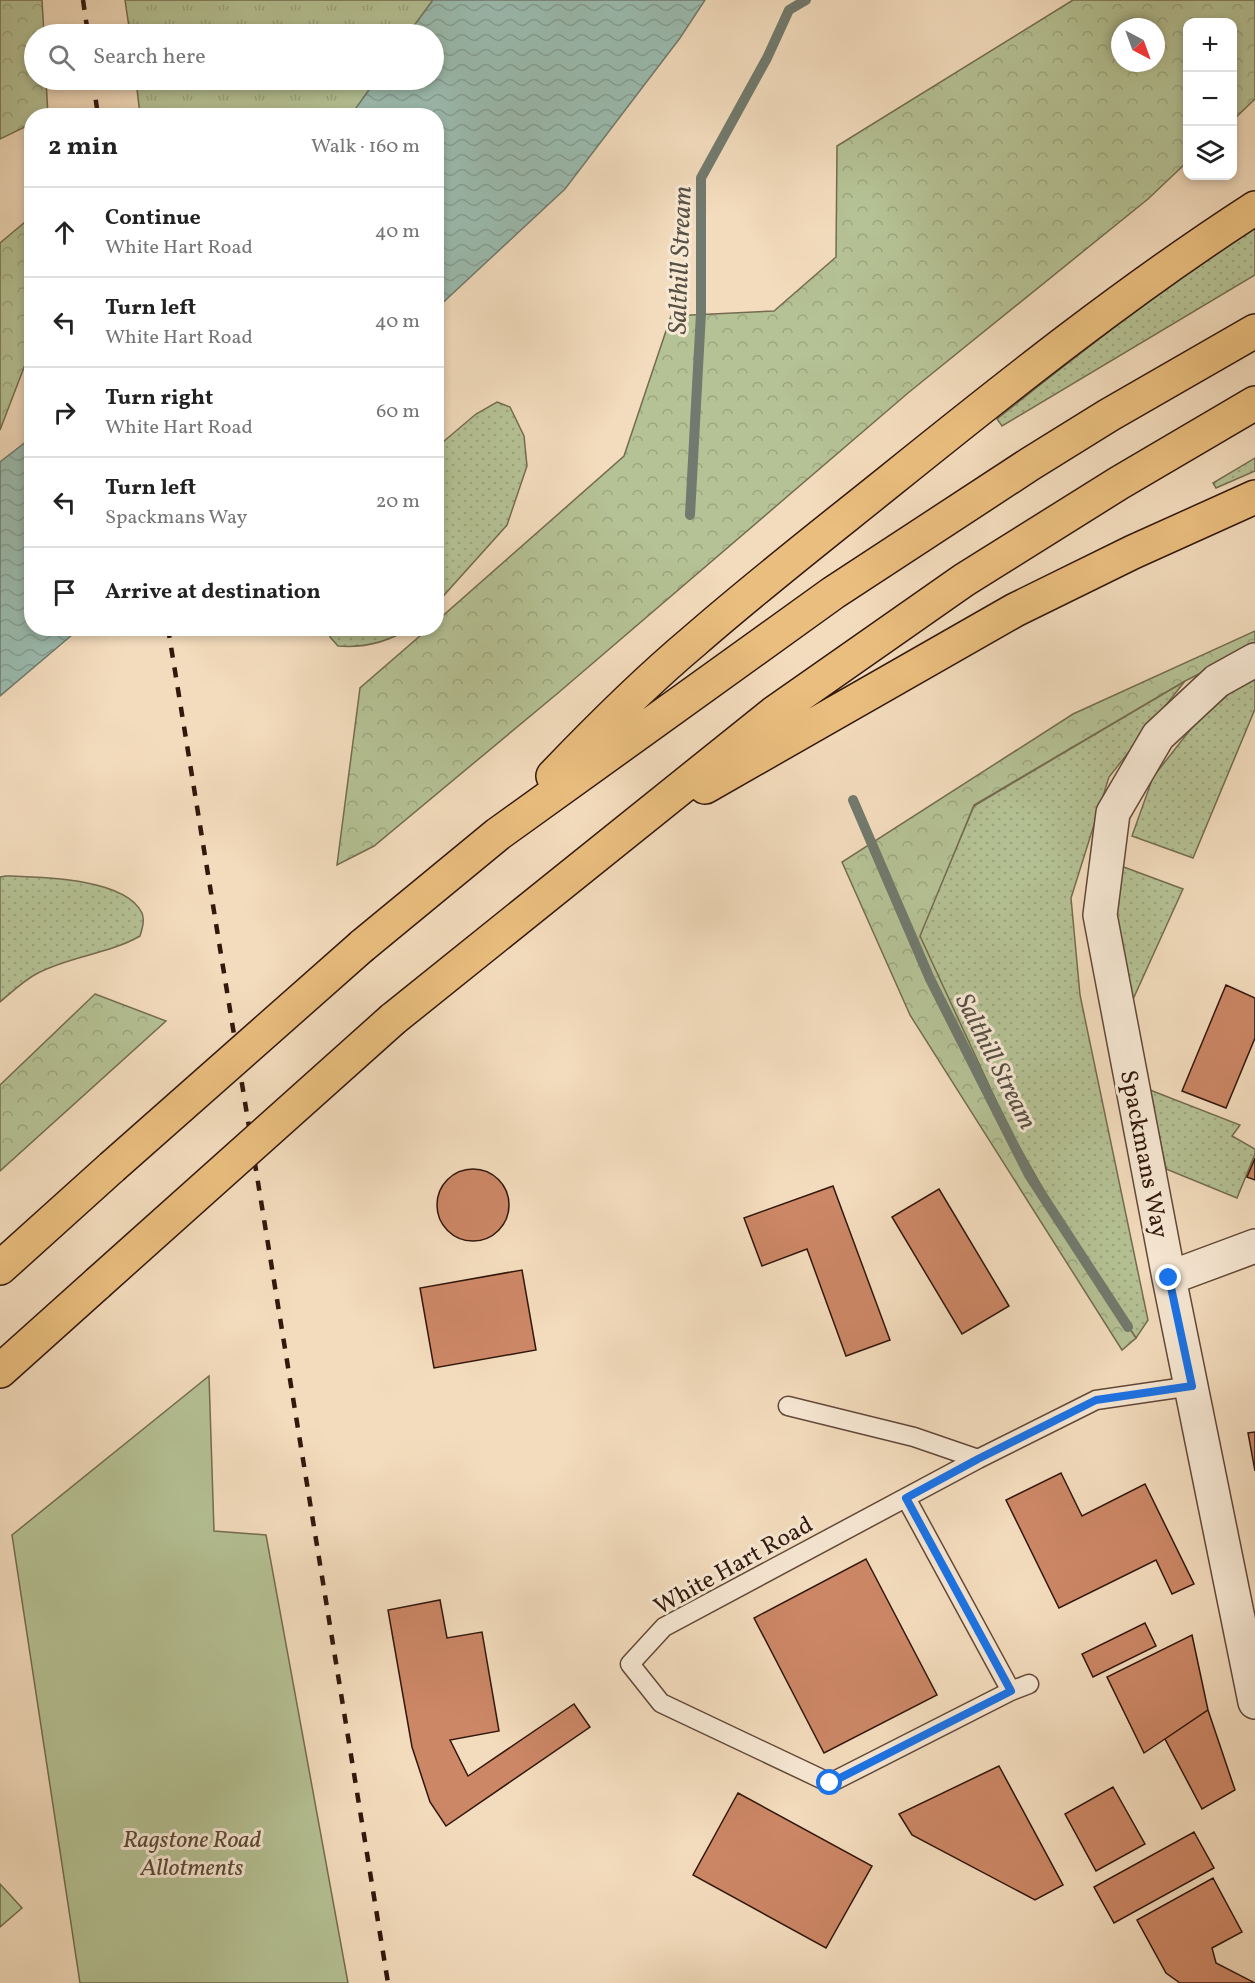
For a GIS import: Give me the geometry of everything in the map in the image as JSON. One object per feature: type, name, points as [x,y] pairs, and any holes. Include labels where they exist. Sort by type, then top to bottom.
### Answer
[{"type":"highway","points":[[498,834],[597,730],[702,634],[974,414],[1151,280],[1255,208]]},
{"type":"highway","points":[[0,1268],[362,946],[498,834],[833,593],[920,535],[1100,421],[1255,331]]},
{"type":"highway","points":[[0,1371],[393,1019],[774,712],[964,580],[1119,483],[1255,403]]},
{"type":"highway","points":[[624,833],[1015,610],[1133,552],[1255,497]]},
{"type":"street","name":"Spackmans Way","points":[[1255,660],[1217,681],[1158,736],[1113,813],[1100,915],[1169,1278],[1255,1702]]},
{"type":"street","points":[[1169,1278],[1255,1246]]},
{"type":"lane","name":"White Hart Road","points":[[1029,1684],[830,1783],[661,1703],[630,1664],[664,1627],[978,1459],[1096,1400],[1192,1386]]},
{"type":"lane","points":[[788,1406],[914,1437],[978,1459]]},
{"type":"lane","points":[[906,1498],[1011,1691]]},
{"type":"green space","points":[[0,0],[42,0],[43,24],[24,24],[24,90],[47,90],[48,108],[24,108],[24,127],[0,139]]},
{"type":"green space","points":[[125,0],[433,0],[415,24],[129,24]]},
{"type":"green space","points":[[1073,0],[1255,0],[1255,99],[1237,116],[1237,18],[1183,18],[1183,166],[1148,199],[908,393],[558,693],[374,846],[337,865],[360,688],[420,636],[444,636],[444,615],[624,456],[671,316],[774,311],[836,257],[837,146]]},
{"type":"green space","points":[[137,90],[369,90],[357,108],[139,108]]},
{"type":"green space","points":[[24,223],[24,367],[0,430],[0,243]]},
{"type":"green space","points":[[1255,228],[1255,275],[1002,426],[997,419],[1060,369],[1156,297]]},
{"type":"green space","points":[[497,402],[510,407],[524,436],[527,466],[507,525],[444,595],[444,441],[476,414]]},
{"type":"green space","points":[[1255,458],[1255,471],[1216,488],[1213,483]]},
{"type":"green space","points":[[1255,631],[1255,646],[1185,681],[974,805],[920,936],[1010,1131],[1077,1249],[1136,1338],[1122,1350],[910,1015],[842,862],[1073,714]]},
{"type":"green space","points":[[395,636],[366,645],[348,646],[338,646],[330,637]]},
{"type":"green space","points":[[1255,679],[1255,709],[1193,858],[1132,836],[1153,777],[1194,725],[1233,690]]},
{"type":"green space","points":[[1185,681],[1109,777],[1071,898],[1080,995],[1148,1320],[1136,1338],[1077,1249],[1010,1131],[919,936],[974,806]]},
{"type":"green space","points":[[1121,866],[1183,889],[1129,1008],[1116,938],[1115,903]]},
{"type":"green space","points":[[0,877],[80,882],[118,893],[133,901],[142,913],[140,936],[115,947],[50,967],[23,983],[0,1002]]},
{"type":"green space","points":[[95,994],[166,1021],[0,1171],[0,1085]]},
{"type":"green space","points":[[1150,1090],[1240,1125],[1232,1136],[1255,1149],[1255,1154],[1237,1198],[1166,1169]]},
{"type":"green space","name":"Ragstone Road Allotments","points":[[209,1376],[214,1531],[266,1535],[348,1983],[80,1983],[12,1535]]},
{"type":"green space","points":[[0,1884],[22,1908],[0,1927]]},
{"type":"water","points":[[433,0],[705,0],[680,38],[565,189],[444,301],[444,108],[356,108],[369,90],[444,90],[444,24],[415,24]]},
{"type":"water","points":[[24,443],[24,636],[71,636],[0,696],[0,462]]},
{"type":"building","points":[[1226,985],[1255,998],[1255,1038],[1226,1108],[1182,1091]]},
{"type":"building","points":[[1255,1158],[1255,1180],[1247,1177]]},
{"type":"building","points":[[473,1169],[493,1175],[503,1185],[509,1205],[503,1225],[493,1235],[473,1241],[453,1235],[443,1225],[437,1205],[443,1185],[453,1175]]},
{"type":"building","points":[[833,1186],[890,1340],[846,1356],[807,1249],[762,1266],[744,1218]]},
{"type":"building","points":[[939,1189],[1009,1306],[962,1334],[892,1217]]},
{"type":"building","points":[[522,1270],[536,1350],[434,1368],[420,1288]]},
{"type":"building","points":[[1255,1432],[1255,1471],[1248,1433]]},
{"type":"building","points":[[1061,1473],[1082,1516],[1145,1484],[1194,1584],[1172,1594],[1156,1560],[1059,1608],[1006,1500]]},
{"type":"building","points":[[866,1559],[937,1695],[824,1753],[754,1618]]},
{"type":"building","points":[[440,1600],[447,1638],[482,1632],[499,1731],[450,1740],[468,1776],[574,1704],[590,1727],[446,1826],[430,1802],[412,1747],[388,1610]]},
{"type":"building","points":[[1145,1623],[1156,1646],[1093,1677],[1082,1654]]},
{"type":"building","points":[[1192,1635],[1208,1710],[1144,1753],[1107,1677]]},
{"type":"building","points":[[1208,1710],[1235,1790],[1202,1809],[1165,1739]]},
{"type":"building","points":[[999,1766],[1063,1885],[1035,1900],[912,1835],[899,1814]]},
{"type":"building","points":[[1113,1787],[1145,1844],[1096,1871],[1065,1814]]},
{"type":"building","points":[[738,1793],[872,1866],[826,1948],[693,1875]]},
{"type":"building","points":[[1194,1832],[1214,1868],[1114,1923],[1094,1887]]},
{"type":"building","points":[[1213,1878],[1242,1932],[1212,1948],[1216,1963],[1255,1983],[1180,1983],[1166,1973],[1137,1920]]},
{"type":"waterway","name":"Salthill Stream","points":[[690,515],[701,313],[701,178],[767,58],[789,10],[806,0]]},
{"type":"waterway","name":"Salthill Stream","points":[[853,800],[930,979],[1029,1175],[1128,1327]]},
{"type":"railway","points":[[83,0],[87,24]]},
{"type":"railway","points":[[94,90],[97,108]]},
{"type":"railway","points":[[169,636],[388,1983]]},
{"type":"route","points":[[830,1783],[1011,1691],[906,1498],[1096,1400],[1192,1386],[1169,1278]]}]
